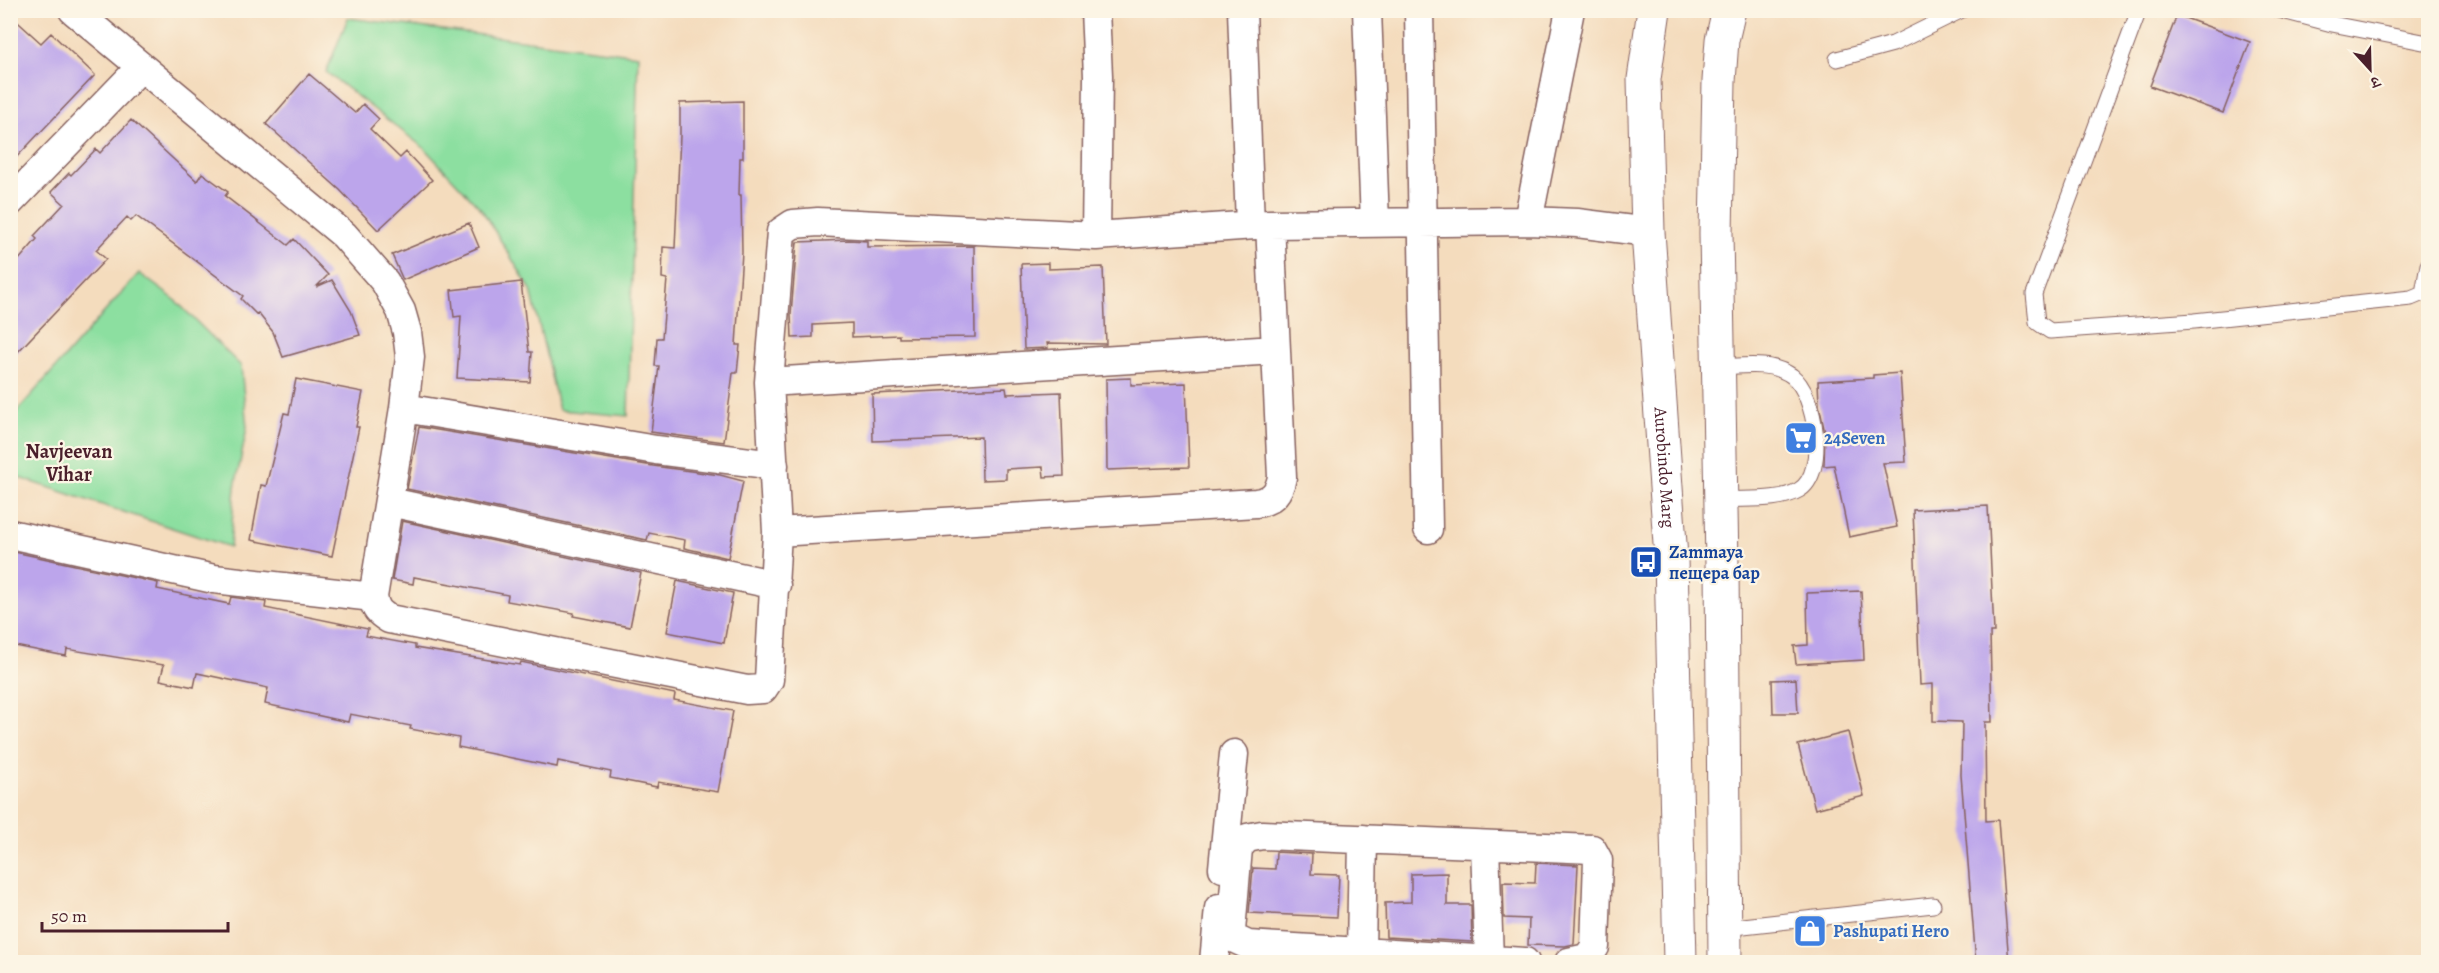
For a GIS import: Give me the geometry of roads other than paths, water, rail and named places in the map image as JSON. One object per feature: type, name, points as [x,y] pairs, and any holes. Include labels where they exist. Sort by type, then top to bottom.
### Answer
[{"type":"highway","name":"Aurobindo Marg","points":[[1654,10],[1644,79],[1648,232],[1671,558],[1680,963]]},
{"type":"highway","points":[[1725,963],[1720,367],[1716,233],[1722,40],[1729,10]]},
{"type":"street","points":[[73,10],[344,236],[385,282],[401,311],[407,332],[410,357],[390,502],[373,597],[376,609],[389,620],[753,690],[763,689],[769,680],[776,585],[777,532],[769,382],[781,232],[793,224],[818,222],[1096,236],[1260,224],[1528,221],[1577,223],[1648,232]]},
{"type":"street","points":[[1095,10],[1098,76],[1096,236]]},
{"type":"street","points":[[777,532],[1264,502],[1272,499],[1279,490],[1282,477],[1275,350],[1260,224],[1242,10]]},
{"type":"street","points":[[1367,10],[1375,223]]},
{"type":"street","points":[[1419,10],[1428,529]]},
{"type":"street","points":[[1528,221],[1570,10]]},
{"type":"street","points":[[10,202],[141,67]]},
{"type":"street","points":[[769,382],[1275,350]]},
{"type":"street","points":[[404,408],[645,448],[774,465]]},
{"type":"street","points":[[390,502],[776,585]]},
{"type":"street","points":[[10,534],[214,579],[373,597]]},
{"type":"street","points":[[1214,963],[1234,754]]},
{"type":"street","points":[[1525,963],[1248,945],[1235,939],[1231,931],[1238,848],[1247,838],[1262,835],[1592,849],[1598,860],[1595,947],[1587,958],[1569,963]]},
{"type":"street","points":[[1361,952],[1364,839]]},
{"type":"street","points":[[1476,960],[1485,844]]},
{"type":"lane","points":[[1837,59],[1893,44],[1962,10]]},
{"type":"lane","points":[[2139,10],[2034,294],[2037,322],[2050,331],[2194,321],[2411,298],[2423,293],[2428,265]]},
{"type":"lane","points":[[2279,10],[2332,24],[2428,43]]},
{"type":"lane","points":[[1720,367],[1767,366],[1793,377],[1806,394],[1816,427],[1814,471],[1800,490],[1778,496],[1721,500]]},
{"type":"lane","points":[[1725,928],[1933,905]]},
{"type":"place","name":"24Seven","points":[[1801,438]]},
{"type":"place","name":"Zammaya пещера бар","points":[[1646,562]]},
{"type":"place","name":"Pashupati Hero","points":[[1810,931]]},
{"type":"district","name":"Navjeevan Vihar","points":[[69,462]]}]
